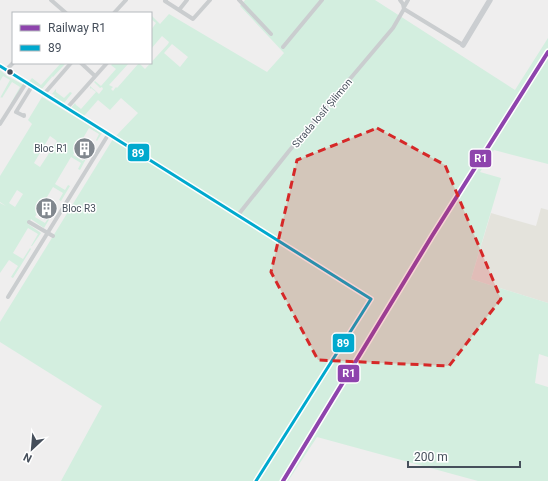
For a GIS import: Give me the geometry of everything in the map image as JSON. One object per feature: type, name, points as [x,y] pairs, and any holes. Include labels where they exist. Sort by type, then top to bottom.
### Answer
[{"type":"street","points":[[51,0],[65,12]]},
{"type":"street","points":[[115,12],[126,0]]},
{"type":"street","points":[[166,0],[165,1],[193,19],[210,0]]},
{"type":"street","points":[[179,10],[187,0]]},
{"type":"street","points":[[239,0],[271,34]]},
{"type":"street","points":[[283,47],[322,0]]},
{"type":"street","points":[[400,0],[404,8],[463,45],[490,0]]},
{"type":"street","name":"Strada Iosif Șilimon","points":[[238,215],[393,28],[408,0]]},
{"type":"street","points":[[6,70],[12,64]]},
{"type":"street","points":[[44,94],[70,64]]},
{"type":"street","points":[[82,64],[95,76]]},
{"type":"street","points":[[67,108],[106,64]]},
{"type":"street","points":[[0,66],[371,299],[256,481]]},
{"type":"street","points":[[0,124],[26,83]]},
{"type":"street","points":[[24,115],[16,112],[32,86]]},
{"type":"street","points":[[8,297],[108,135]]},
{"type":"street","points":[[29,222],[53,236]]},
{"type":"highlighted area","points":[[377,128],[445,165],[501,299],[449,366],[318,360],[271,272],[297,160]]},
{"type":"shaded area","points":[[541,208],[548,210],[548,303],[471,279],[491,213],[536,226]]},
{"type":"green space","points":[[245,0],[375,0],[515,90],[548,38],[548,164],[494,150],[480,172],[501,178],[471,279],[548,303],[548,357],[539,354],[535,383],[548,387],[548,481],[478,481],[317,437],[288,481],[61,481],[102,406],[0,342],[0,322],[113,139],[138,113],[121,98],[110,110],[98,100],[84,116],[71,108],[75,103],[81,109],[96,92],[91,88],[90,89],[90,86],[99,94],[103,89],[94,82],[95,81],[101,86],[116,69],[111,65],[112,64],[128,64],[109,85],[113,87],[111,89],[113,91],[138,64],[145,69],[150,64],[152,64],[152,61],[169,42],[162,36],[152,48],[152,29],[156,23],[152,20],[152,16],[160,24],[169,14],[267,72],[284,53],[240,6]],"holes":[[[172,44],[188,57],[180,67],[164,53]]]},
{"type":"green space","points":[[60,64],[65,64],[53,77],[51,76],[52,77],[41,90],[29,82],[32,78],[41,85]]},
{"type":"green space","points":[[0,70],[7,76],[24,85],[12,103],[20,87],[12,82],[2,98],[0,98],[10,80],[3,76],[0,81]]},
{"type":"green space","points":[[56,89],[56,92],[64,98],[70,92],[72,93],[64,103],[67,105],[49,95],[53,97],[55,95],[52,94]]},
{"type":"green space","points":[[42,97],[102,133],[97,141],[96,140],[99,134],[89,128],[73,155],[83,161],[86,156],[87,157],[80,170],[78,169],[81,163],[71,157],[55,184],[65,190],[68,185],[70,186],[61,201],[59,200],[63,193],[53,187],[35,217],[45,223],[49,217],[50,218],[44,228],[31,219],[28,224],[41,233],[31,246],[38,234],[28,228],[13,253],[23,259],[30,248],[31,249],[13,278],[11,277],[18,266],[9,260],[0,273],[0,203],[6,206],[0,202],[0,176],[32,124],[28,120]],"holes":[[[50,136],[57,141],[40,167],[34,163]],[[17,190],[23,194],[15,207],[9,203]]]},
{"type":"rail line","name":"R1","points":[[283,481],[432,236],[548,52]]},
{"type":"transit line","name":"89","points":[[0,66],[371,299],[256,481]]},
{"type":"place","name":"Bloc R1","points":[[84,148]]},
{"type":"place","name":"Bloc R3","points":[[47,208]]}]
